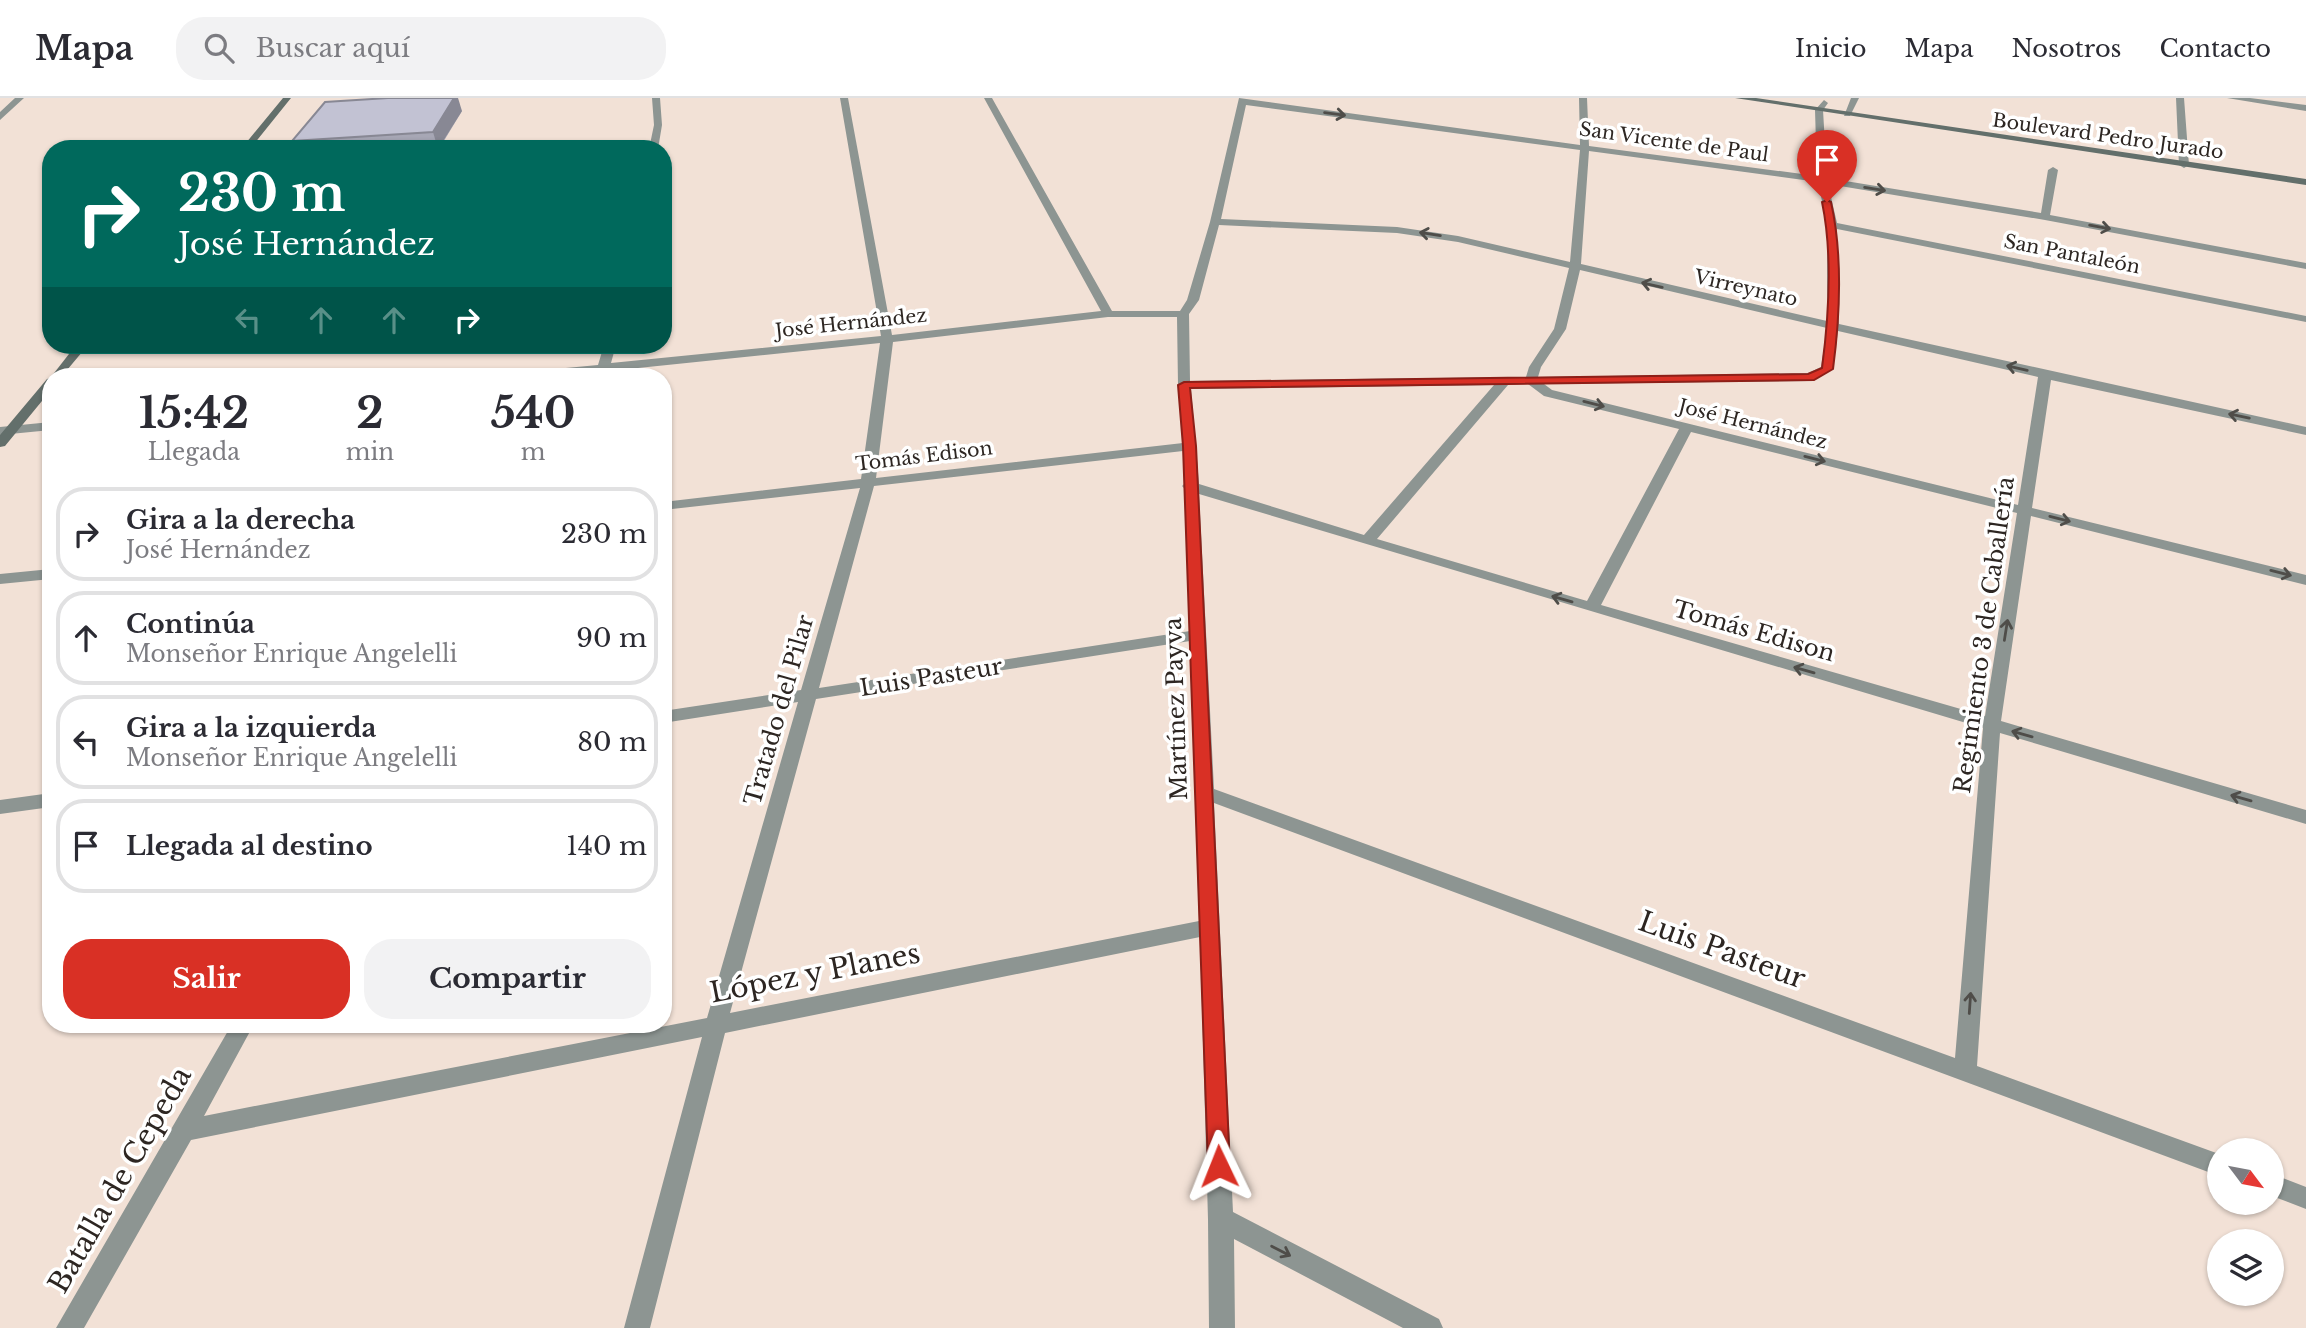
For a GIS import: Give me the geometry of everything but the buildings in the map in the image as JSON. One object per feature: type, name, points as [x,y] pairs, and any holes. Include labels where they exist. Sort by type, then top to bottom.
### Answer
[{"type":"main road","points":[[252,140],[287,98]]},
{"type":"main road","name":"Boulevard Pedro Jurado","points":[[1740,98],[1821,107],[1851,106],[2306,183]]},
{"type":"main road","name":"Boulevard Pedro Jurado","points":[[1788,98],[1821,107]]},
{"type":"main road","name":"Boulevard Pedro Jurado","points":[[2184,161],[2306,175]]},
{"type":"main road","points":[[63,368],[74,354]]},
{"type":"main road","points":[[0,443],[6,430],[42,392]]},
{"type":"street","points":[[0,117],[20,98]]},
{"type":"street","points":[[655,140],[658,125],[656,98]]},
{"type":"street","name":"Tratado del Pilar","points":[[637,1328],[716,1025],[868,483],[887,340],[845,98]]},
{"type":"street","points":[[988,98],[1108,314]]},
{"type":"street","points":[[1583,98],[1585,147],[1575,267],[1560,329],[1535,367],[1531,381],[1810,377],[1827,369],[1833,326],[1832,225],[1822,180],[1821,107]]},
{"type":"street","points":[[2180,98],[2184,161]]},
{"type":"street","points":[[2231,98],[2306,108]]},
{"type":"street","name":"San Vicente de Paul","points":[[1243,100],[1822,180],[2045,217],[2306,265]]},
{"type":"street","name":"Martínez Payva","points":[[1222,1328],[1221,1219],[1210,927],[1189,486],[1190,446],[1184,385],[1183,314],[1193,300],[1215,222],[1243,100]]},
{"type":"street","points":[[2045,217],[2053,170]]},
{"type":"street","name":"Virreynato","points":[[1215,222],[1427,233],[2045,375],[2306,431]]},
{"type":"street","name":"San Pantaleón","points":[[1832,225],[2306,319]]},
{"type":"street","name":"José Hernández","points":[[638,368],[1108,314],[1183,314]]},
{"type":"street","name":"Regimiento 3 de Caballería","points":[[1965,1071],[1992,725],[2045,375]]},
{"type":"street","points":[[1367,541],[1504,381]]},
{"type":"street","name":"José Hernández","points":[[1184,385],[1531,381],[1548,393],[2306,580]]},
{"type":"street","points":[[6,430],[42,427]]},
{"type":"street","points":[[1591,607],[1687,427]]},
{"type":"street","name":"Tomás Edison","points":[[672,505],[1190,446]]},
{"type":"street","name":"Tomás Edison","points":[[1189,486],[1367,541],[2306,817]]},
{"type":"street","points":[[0,579],[42,575]]},
{"type":"street","name":"Luis Pasteur","points":[[672,716],[1198,635]]},
{"type":"street","name":"Luis Pasteur","points":[[1203,792],[2207,1161]]},
{"type":"street","points":[[0,807],[42,801]]},
{"type":"street","name":"López y Planes","points":[[184,1130],[1210,927]]},
{"type":"street","name":"Batalla de Cepeda","points":[[69,1328],[238,1033]]},
{"type":"street","points":[[2284,1190],[2306,1198]]},
{"type":"street","points":[[1221,1219],[1430,1328]]},
{"type":"route","points":[[1219,1166],[1198,635],[1189,486],[1190,446],[1184,385],[1810,377],[1827,369],[1833,326],[1832,225],[1827,202]]}]
